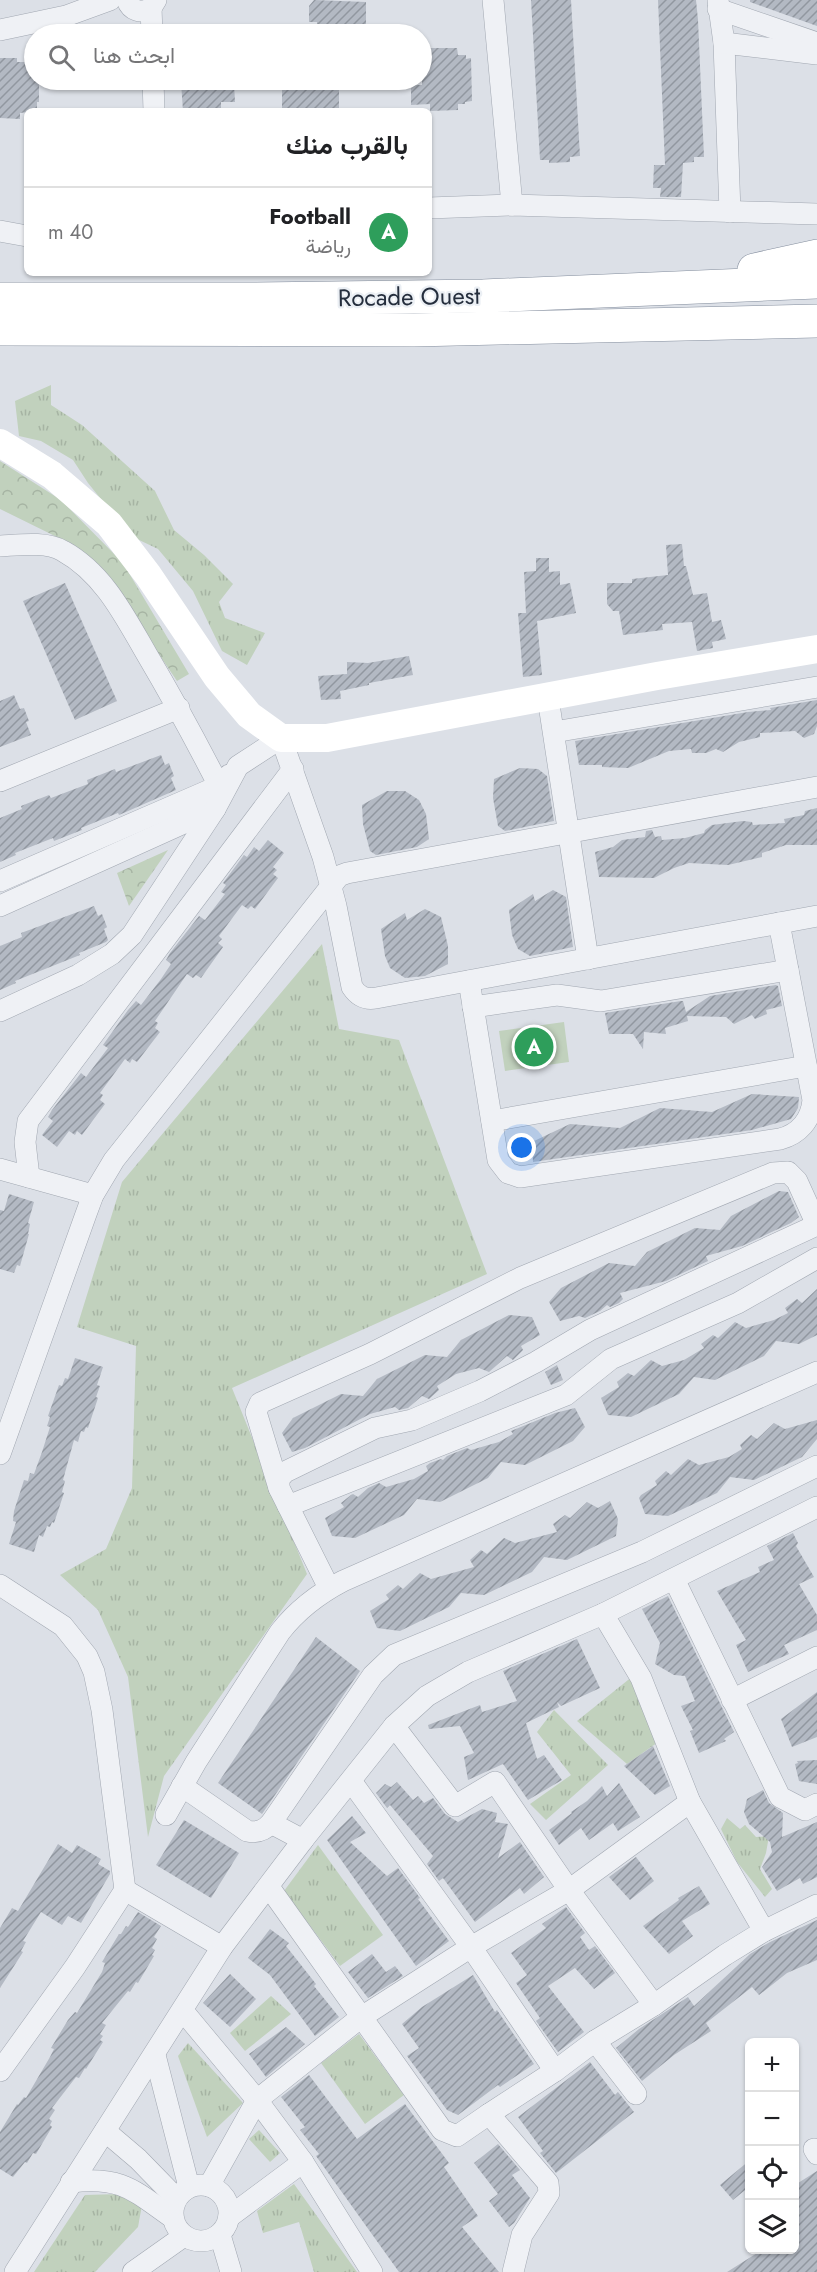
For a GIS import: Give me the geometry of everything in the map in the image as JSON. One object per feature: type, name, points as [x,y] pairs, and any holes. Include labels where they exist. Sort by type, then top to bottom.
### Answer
[{"type":"highway","name":"Rocade Ouest","points":[[0,298],[376,298],[656,289],[720,278],[815,254]]},
{"type":"highway","name":"Rocade Ouest","points":[[0,329],[403,330],[817,321]]},
{"type":"street","points":[[28,24],[66,16],[110,0]]},
{"type":"street","points":[[127,0],[133,9],[139,12],[154,4]]},
{"type":"street","points":[[493,0],[512,205]]},
{"type":"street","points":[[153,24],[154,4]]},
{"type":"street","points":[[718,4],[724,43],[730,212]]},
{"type":"street","points":[[718,4],[817,43]]},
{"type":"street","points":[[0,30],[24,25]]},
{"type":"street","points":[[724,43],[817,54]]},
{"type":"street","points":[[153,90],[154,108]]},
{"type":"street","points":[[432,208],[512,205],[808,214],[811,220],[815,254]]},
{"type":"street","points":[[0,231],[24,235]]},
{"type":"street","points":[[0,443],[52,475],[109,524],[224,684],[249,715],[281,738],[330,884],[350,982],[359,996],[370,999],[817,916]]},
{"type":"street","points":[[0,546],[32,544],[61,550],[87,567],[114,598],[179,708],[219,786]]},
{"type":"street","points":[[0,881],[219,786],[238,766],[281,738],[327,738],[657,676],[817,649]]},
{"type":"street","points":[[554,732],[817,687]]},
{"type":"street","points":[[548,698],[588,959]]},
{"type":"street","points":[[0,781],[179,708]]},
{"type":"street","points":[[0,1011],[78,975],[112,954],[132,934],[216,809],[238,766]]},
{"type":"street","points":[[29,1177],[25,1142],[28,1121],[293,769]]},
{"type":"street","points":[[0,1454],[93,1195],[114,1160],[330,884],[339,876],[569,831],[817,788]]},
{"type":"street","points":[[0,906],[216,809]]},
{"type":"street","points":[[469,981],[500,1165],[508,1173],[520,1177],[780,1138],[801,1128],[809,1115],[813,1100],[779,923]]},
{"type":"street","points":[[473,1007],[557,994],[601,1001],[788,970]]},
{"type":"street","points":[[492,1121],[806,1066]]},
{"type":"street","points":[[0,1169],[93,1195]]},
{"type":"street","points":[[283,1497],[256,1412],[260,1402],[370,1354],[520,1278],[773,1173],[789,1172],[797,1181],[817,1225],[590,1330],[527,1367],[480,1391],[412,1420],[375,1428],[281,1475],[278,1484],[283,1497],[329,1588]]},
{"type":"street","points":[[283,1497],[558,1399],[580,1386],[611,1359],[738,1303],[817,1258]]},
{"type":"street","points":[[166,1815],[280,1632],[303,1607],[329,1588],[817,1372]]},
{"type":"street","points":[[182,1786],[247,1831],[263,1830],[272,1823],[373,1675],[394,1655],[642,1552],[817,1466]]},
{"type":"street","points":[[15,2272],[222,1947],[394,1726],[427,1696],[468,1672],[603,1614],[817,1507]]},
{"type":"street","points":[[674,1579],[780,1797],[804,1810],[817,1804]]},
{"type":"street","points":[[0,1585],[63,1626],[87,1656],[94,1672],[102,1710],[125,1890],[75,1967],[0,2071]]},
{"type":"street","points":[[603,1614],[641,1678],[690,1802],[764,1932]]},
{"type":"street","points":[[732,1700],[817,1657]]},
{"type":"street","points":[[394,1726],[455,1806],[495,1782],[569,1890],[654,2005]]},
{"type":"street","points":[[351,1781],[471,1947],[555,2071]]},
{"type":"street","points":[[303,2162],[225,2226],[212,2240],[193,2241],[177,2229],[187,2197],[257,2100],[360,2018],[471,1947],[569,1890],[690,1802]]},
{"type":"street","points":[[272,1823],[303,1840]]},
{"type":"street","points":[[269,1887],[360,2018],[442,2130],[457,2136],[725,1955],[817,1905]]},
{"type":"street","points":[[125,1890],[222,1947]]},
{"type":"street","points":[[183,2011],[257,2100],[303,2162],[372,2272]]},
{"type":"street","points":[[595,2041],[636,2094]]},
{"type":"street","points":[[155,2055],[187,2197]]},
{"type":"street","points":[[489,2114],[548,2183],[549,2193],[522,2235],[513,2272]]},
{"type":"street","points":[[105,2131],[187,2197]]},
{"type":"street","points":[[71,2182],[97,2179],[187,2197],[218,2190],[225,2197],[229,2207],[225,2226],[231,2272]]},
{"type":"street","points":[[133,2272],[184,2236]]},
{"type":"green space","points":[[51,385],[51,405],[82,425],[155,491],[174,530],[204,555],[233,584],[219,602],[225,618],[265,633],[247,665],[222,651],[193,591],[158,549],[137,539],[113,514],[73,460],[41,441],[19,436],[15,401]]},
{"type":"green space","points":[[0,461],[61,500],[123,563],[189,674],[177,681],[129,610],[63,540],[0,509]]},
{"type":"green space","points":[[168,850],[129,906],[117,873]]},
{"type":"green space","points":[[322,944],[339,1029],[399,1040],[487,1274],[232,1388],[307,1574],[164,1776],[148,1837],[128,1677],[98,1610],[60,1575],[106,1549],[132,1488],[136,1346],[77,1327],[122,1182]]},
{"type":"green space","points":[[564,1022],[569,1062],[505,1071],[499,1031]]},
{"type":"green space","points":[[633,1676],[661,1740],[627,1764],[577,1721]]},
{"type":"green space","points":[[554,1710],[608,1765],[546,1820],[530,1804],[571,1775],[537,1732]]},
{"type":"green space","points":[[727,1818],[740,1829],[745,1825],[756,1837],[769,1836],[760,1869],[772,1889],[765,1897],[737,1862],[721,1829]]},
{"type":"green space","points":[[318,1845],[383,1935],[340,1966],[284,1891]]},
{"type":"green space","points":[[271,1996],[291,2014],[245,2051],[230,2033]]},
{"type":"green space","points":[[359,2034],[404,2095],[365,2124],[321,2063]]},
{"type":"green space","points":[[188,2043],[243,2103],[207,2137],[178,2056]]},
{"type":"green space","points":[[259,2130],[280,2153],[270,2162],[249,2139]]},
{"type":"green space","points":[[294,2184],[357,2272],[314,2272],[299,2222],[263,2233],[257,2211]]},
{"type":"green space","points":[[120,2194],[142,2205],[138,2227],[95,2272],[34,2272],[85,2195]]},
{"type":"building","points":[[314,0],[366,2],[366,24],[309,22],[309,6]]},
{"type":"building","points":[[531,0],[571,0],[580,156],[570,157],[570,162],[549,163],[549,160],[540,160]]},
{"type":"building","points":[[658,0],[696,0],[704,157],[694,157],[694,162],[683,163],[681,197],[660,197],[661,188],[653,188],[654,165],[665,165]]},
{"type":"building","points":[[750,0],[817,0],[817,26],[750,2]]},
{"type":"building","points":[[432,48],[457,48],[458,55],[466,55],[466,59],[471,58],[472,101],[458,104],[458,110],[432,111],[430,104],[411,105],[411,90],[432,90]]},
{"type":"building","points":[[0,58],[17,58],[17,62],[24,62],[24,90],[39,90],[39,102],[37,102],[37,108],[24,108],[24,113],[20,113],[20,119],[0,118]]},
{"type":"building","points":[[182,90],[234,90],[235,102],[221,102],[221,108],[183,108]]},
{"type":"building","points":[[282,90],[339,90],[339,108],[282,108]]},
{"type":"building","points":[[682,544],[684,566],[686,566],[693,595],[707,593],[712,622],[721,620],[726,639],[712,642],[713,648],[697,651],[692,622],[662,624],[663,630],[623,635],[619,611],[613,611],[607,604],[607,583],[632,583],[632,579],[668,575],[666,545]]},
{"type":"building","points":[[536,558],[549,558],[549,572],[560,571],[560,585],[570,583],[576,613],[537,621],[542,675],[523,677],[518,613],[526,613],[524,572],[536,571]]},
{"type":"building","points":[[65,583],[117,701],[75,720],[23,601]]},
{"type":"building","points":[[409,656],[413,675],[340,691],[341,699],[321,700],[318,676],[347,674],[347,662],[368,663]]},
{"type":"building","points":[[14,695],[20,709],[24,708],[31,735],[0,747],[0,701]]},
{"type":"building","points":[[817,700],[817,726],[814,734],[804,738],[795,731],[760,733],[760,737],[739,742],[723,752],[716,749],[706,753],[692,753],[691,749],[669,751],[628,768],[579,765],[575,741],[771,710],[770,708]]},
{"type":"building","points":[[161,755],[165,765],[169,763],[174,776],[171,778],[176,790],[54,841],[53,838],[15,853],[16,855],[0,862],[0,818],[22,809],[21,806],[49,795],[51,798],[88,784],[87,780],[115,769],[116,772]]},
{"type":"building","points":[[520,768],[538,769],[547,776],[554,821],[505,831],[498,826],[493,798],[494,779]]},
{"type":"building","points":[[387,791],[405,791],[419,800],[426,814],[429,839],[417,847],[376,855],[370,851],[363,824],[362,805]]},
{"type":"building","points":[[817,808],[817,845],[786,845],[762,853],[762,857],[728,865],[689,863],[654,878],[599,877],[595,852],[613,847],[622,840],[645,837],[646,831],[652,830],[655,837],[661,836],[662,840],[685,838],[704,833],[712,825],[743,821],[752,822],[753,825],[785,823],[784,819],[804,815],[805,811]]},
{"type":"building","points":[[268,840],[284,853],[273,867],[277,870],[273,874],[278,878],[255,909],[251,906],[248,909],[242,905],[219,936],[222,939],[218,943],[223,947],[201,978],[196,975],[193,978],[187,974],[155,1021],[158,1023],[155,1028],[160,1032],[137,1062],[132,1059],[130,1063],[125,1059],[100,1093],[103,1095],[100,1100],[105,1104],[82,1135],[77,1131],[75,1135],[69,1131],[57,1147],[42,1135],[53,1121],[48,1117],[52,1110],[81,1073],[86,1077],[108,1048],[103,1045],[128,1010],[136,1001],[141,1005],[161,979],[171,964],[166,960],[170,953],[199,916],[205,920],[225,894],[221,892],[226,885],[223,883],[244,855],[247,857],[254,847],[259,851]]},
{"type":"building","points":[[553,890],[566,897],[573,947],[530,956],[518,949],[512,935],[509,910],[533,894],[535,901]]},
{"type":"building","points":[[94,906],[98,916],[102,914],[107,927],[104,929],[108,940],[106,942],[15,981],[16,983],[0,990],[0,946],[22,937],[21,933]]},
{"type":"building","points":[[425,909],[441,917],[448,946],[448,964],[425,976],[405,978],[390,968],[385,956],[381,929],[405,913],[407,920]]},
{"type":"building","points":[[776,985],[782,1006],[766,1010],[767,1014],[755,1019],[752,1015],[734,1024],[726,1017],[687,1016],[688,1021],[665,1028],[666,1034],[644,1032],[643,1049],[633,1034],[609,1034],[605,1013],[681,1001],[683,1001],[686,1012],[710,996]]},
{"type":"building","points":[[752,1094],[799,1097],[798,1108],[791,1119],[752,1130],[533,1162],[532,1142],[570,1124],[620,1128],[660,1108],[712,1112]]},
{"type":"building","points":[[779,1191],[788,1192],[799,1217],[791,1223],[742,1246],[706,1256],[708,1261],[666,1281],[620,1293],[623,1299],[619,1303],[610,1307],[607,1305],[585,1318],[579,1316],[560,1321],[549,1302],[561,1288],[609,1263],[635,1266],[647,1252],[695,1228],[720,1230],[731,1216]]},
{"type":"building","points":[[9,1194],[34,1202],[28,1223],[30,1224],[29,1234],[20,1266],[17,1265],[14,1273],[0,1269],[0,1210],[4,1211]]},
{"type":"building","points":[[817,1289],[817,1335],[799,1344],[776,1341],[764,1356],[715,1380],[694,1377],[679,1394],[631,1417],[608,1415],[601,1398],[619,1387],[617,1382],[628,1373],[634,1376],[651,1360],[662,1366],[684,1360],[704,1348],[701,1344],[713,1335],[718,1338],[735,1322],[746,1328],[774,1320],[788,1313],[785,1308],[797,1299],[802,1303]]},
{"type":"building","points":[[509,1315],[532,1317],[540,1335],[521,1346],[523,1350],[513,1360],[507,1356],[489,1372],[479,1368],[456,1374],[437,1386],[439,1390],[429,1399],[422,1396],[408,1408],[399,1410],[395,1407],[370,1414],[305,1448],[292,1452],[282,1433],[293,1418],[341,1394],[363,1396],[377,1379],[425,1355],[447,1357],[461,1340]]},
{"type":"building","points":[[75,1358],[103,1367],[97,1385],[100,1386],[96,1397],[98,1398],[88,1428],[86,1427],[84,1432],[81,1431],[78,1442],[74,1440],[63,1480],[65,1481],[62,1492],[64,1493],[54,1523],[52,1522],[50,1527],[47,1526],[43,1537],[39,1535],[34,1552],[9,1544],[16,1522],[13,1521],[14,1511],[24,1480],[28,1481],[30,1473],[34,1474],[50,1427],[47,1426],[50,1417],[48,1416],[59,1385],[62,1386],[65,1378],[68,1379]]},
{"type":"building","points":[[557,1365],[563,1380],[551,1385],[545,1372]]},
{"type":"building","points":[[575,1408],[585,1427],[573,1441],[525,1465],[501,1462],[488,1478],[440,1502],[417,1499],[404,1515],[355,1538],[332,1536],[325,1518],[344,1507],[341,1503],[351,1495],[358,1497],[368,1488],[379,1483],[386,1487],[414,1479],[428,1471],[426,1466],[430,1463],[443,1460],[467,1448],[471,1450],[499,1442],[513,1434],[511,1431],[555,1413]]},
{"type":"building","points":[[817,1420],[817,1439],[802,1457],[754,1480],[730,1477],[717,1493],[668,1516],[645,1514],[639,1498],[657,1485],[655,1481],[666,1471],[671,1475],[688,1459],[699,1465],[729,1457],[742,1449],[740,1445],[751,1435],[757,1439],[774,1423],[785,1429]]},
{"type":"building","points":[[610,1501],[618,1519],[616,1536],[567,1560],[544,1557],[532,1572],[484,1595],[461,1593],[449,1607],[400,1631],[377,1628],[370,1611],[389,1599],[386,1595],[398,1585],[403,1589],[420,1573],[431,1579],[474,1567],[470,1560],[481,1550],[487,1554],[504,1538],[515,1543],[557,1532],[553,1524],[565,1515],[570,1518],[587,1502],[598,1508]]},
{"type":"building","points":[[793,1533],[798,1543],[796,1546],[814,1577],[799,1584],[817,1615],[817,1630],[784,1645],[789,1654],[748,1672],[736,1645],[746,1640],[717,1591],[760,1572],[758,1567],[774,1560],[767,1546]]},
{"type":"building","points":[[668,1596],[734,1732],[724,1739],[726,1741],[699,1753],[690,1731],[693,1730],[681,1706],[695,1701],[685,1676],[674,1675],[655,1664],[660,1643],[642,1609]]},
{"type":"building","points":[[316,1637],[360,1671],[262,1814],[218,1783]]},
{"type":"building","points":[[577,1639],[600,1688],[561,1706],[557,1702],[559,1707],[526,1723],[537,1759],[544,1755],[562,1780],[528,1800],[503,1764],[468,1780],[464,1757],[474,1753],[460,1726],[429,1729],[428,1725],[480,1705],[482,1712],[517,1701],[503,1671]]},
{"type":"building","points":[[817,1692],[817,1737],[792,1747],[781,1719]]},
{"type":"building","points":[[653,1746],[670,1786],[655,1795],[624,1766]]},
{"type":"building","points":[[817,1760],[817,1784],[799,1781],[795,1764],[798,1763],[797,1761]]},
{"type":"building","points":[[397,1782],[413,1800],[418,1796],[424,1803],[433,1798],[445,1814],[458,1822],[482,1809],[497,1813],[495,1822],[508,1824],[498,1858],[520,1842],[544,1877],[524,1894],[520,1888],[475,1922],[443,1878],[439,1881],[427,1864],[433,1856],[390,1805],[387,1808],[376,1793],[385,1784],[391,1787]]},
{"type":"building","points":[[619,1783],[640,1817],[618,1831],[613,1823],[589,1840],[581,1828],[559,1845],[549,1830],[587,1801],[602,1786],[607,1796]]},
{"type":"building","points":[[763,1790],[769,1803],[783,1813],[782,1837],[817,1822],[817,1877],[803,1884],[800,1878],[777,1891],[762,1867],[772,1852],[770,1842],[749,1824],[744,1812],[747,1799]]},
{"type":"building","points":[[352,1816],[366,1833],[350,1842],[387,1876],[398,1868],[449,1941],[416,1966],[327,1840]]},
{"type":"building","points":[[184,1820],[239,1853],[211,1898],[156,1865]]},
{"type":"building","points":[[58,1844],[72,1853],[77,1845],[101,1859],[98,1864],[110,1871],[110,1874],[81,1923],[68,1916],[62,1925],[41,1912],[23,1941],[26,1942],[21,1951],[23,1952],[0,1988],[0,1928],[12,1908],[18,1911]]},
{"type":"building","points":[[636,1857],[654,1881],[630,1900],[609,1877]]},
{"type":"building","points":[[699,1886],[710,1904],[682,1921],[693,1936],[669,1954],[643,1926],[679,1900],[678,1898]]},
{"type":"building","points":[[566,1907],[585,1933],[580,1937],[589,1950],[595,1946],[615,1973],[594,1989],[575,1968],[548,1986],[584,2032],[558,2052],[536,2021],[540,2018],[516,1983],[527,1975],[511,1953],[546,1928],[542,1924]]},
{"type":"building","points":[[138,1912],[161,1926],[154,1937],[157,1939],[152,1948],[155,1950],[152,1955],[154,1956],[138,1983],[136,1982],[102,2023],[106,2025],[100,2034],[103,2036],[100,2040],[103,2042],[86,2069],[79,2078],[76,2077],[52,2108],[55,2110],[49,2119],[52,2121],[50,2125],[52,2127],[36,2154],[33,2153],[13,2177],[0,2169],[0,2132],[17,2104],[24,2097],[26,2098],[54,2049],[51,2048],[68,2020],[75,2012],[77,2013],[102,1972],[105,1963],[102,1962],[119,1934],[126,1926],[128,1927]]},
{"type":"building","points":[[817,1920],[817,1960],[787,1973],[759,1995],[752,1987],[706,2023],[711,2031],[674,2055],[642,2081],[616,2048],[639,2029],[688,1997],[694,2006],[750,1954]]},
{"type":"building","points":[[270,1929],[289,1943],[286,1946],[339,2017],[315,2036],[270,1975],[248,1958]]},
{"type":"building","points":[[372,1954],[386,1972],[395,1966],[403,1976],[368,1998],[348,1972]]},
{"type":"building","points":[[230,1974],[256,1999],[230,2027],[203,2003]]},
{"type":"building","points":[[473,1975],[495,2012],[497,2010],[534,2064],[500,2087],[498,2085],[458,2115],[447,2110],[407,2056],[419,2048],[402,2024],[422,2007]]},
{"type":"building","points":[[286,2027],[305,2044],[266,2077],[249,2054]]},
{"type":"building","points":[[590,2062],[615,2095],[618,2092],[634,2112],[556,2173],[540,2153],[543,2151],[518,2117]]},
{"type":"building","points":[[309,2075],[357,2139],[405,2104],[449,2163],[444,2167],[478,2216],[462,2227],[499,2272],[399,2272],[316,2156],[319,2154],[300,2130],[305,2127],[281,2097]]},
{"type":"building","points":[[498,2144],[520,2170],[512,2175],[530,2198],[509,2227],[489,2201],[498,2194],[474,2163]]},
{"type":"building","points":[[745,2164],[745,2190],[733,2200],[720,2185]]},
{"type":"building","points":[[817,2171],[817,2272],[727,2272],[756,2254],[799,2254],[799,2182]]},
{"type":"place","name":"Football","points":[[534,1047]]}]
